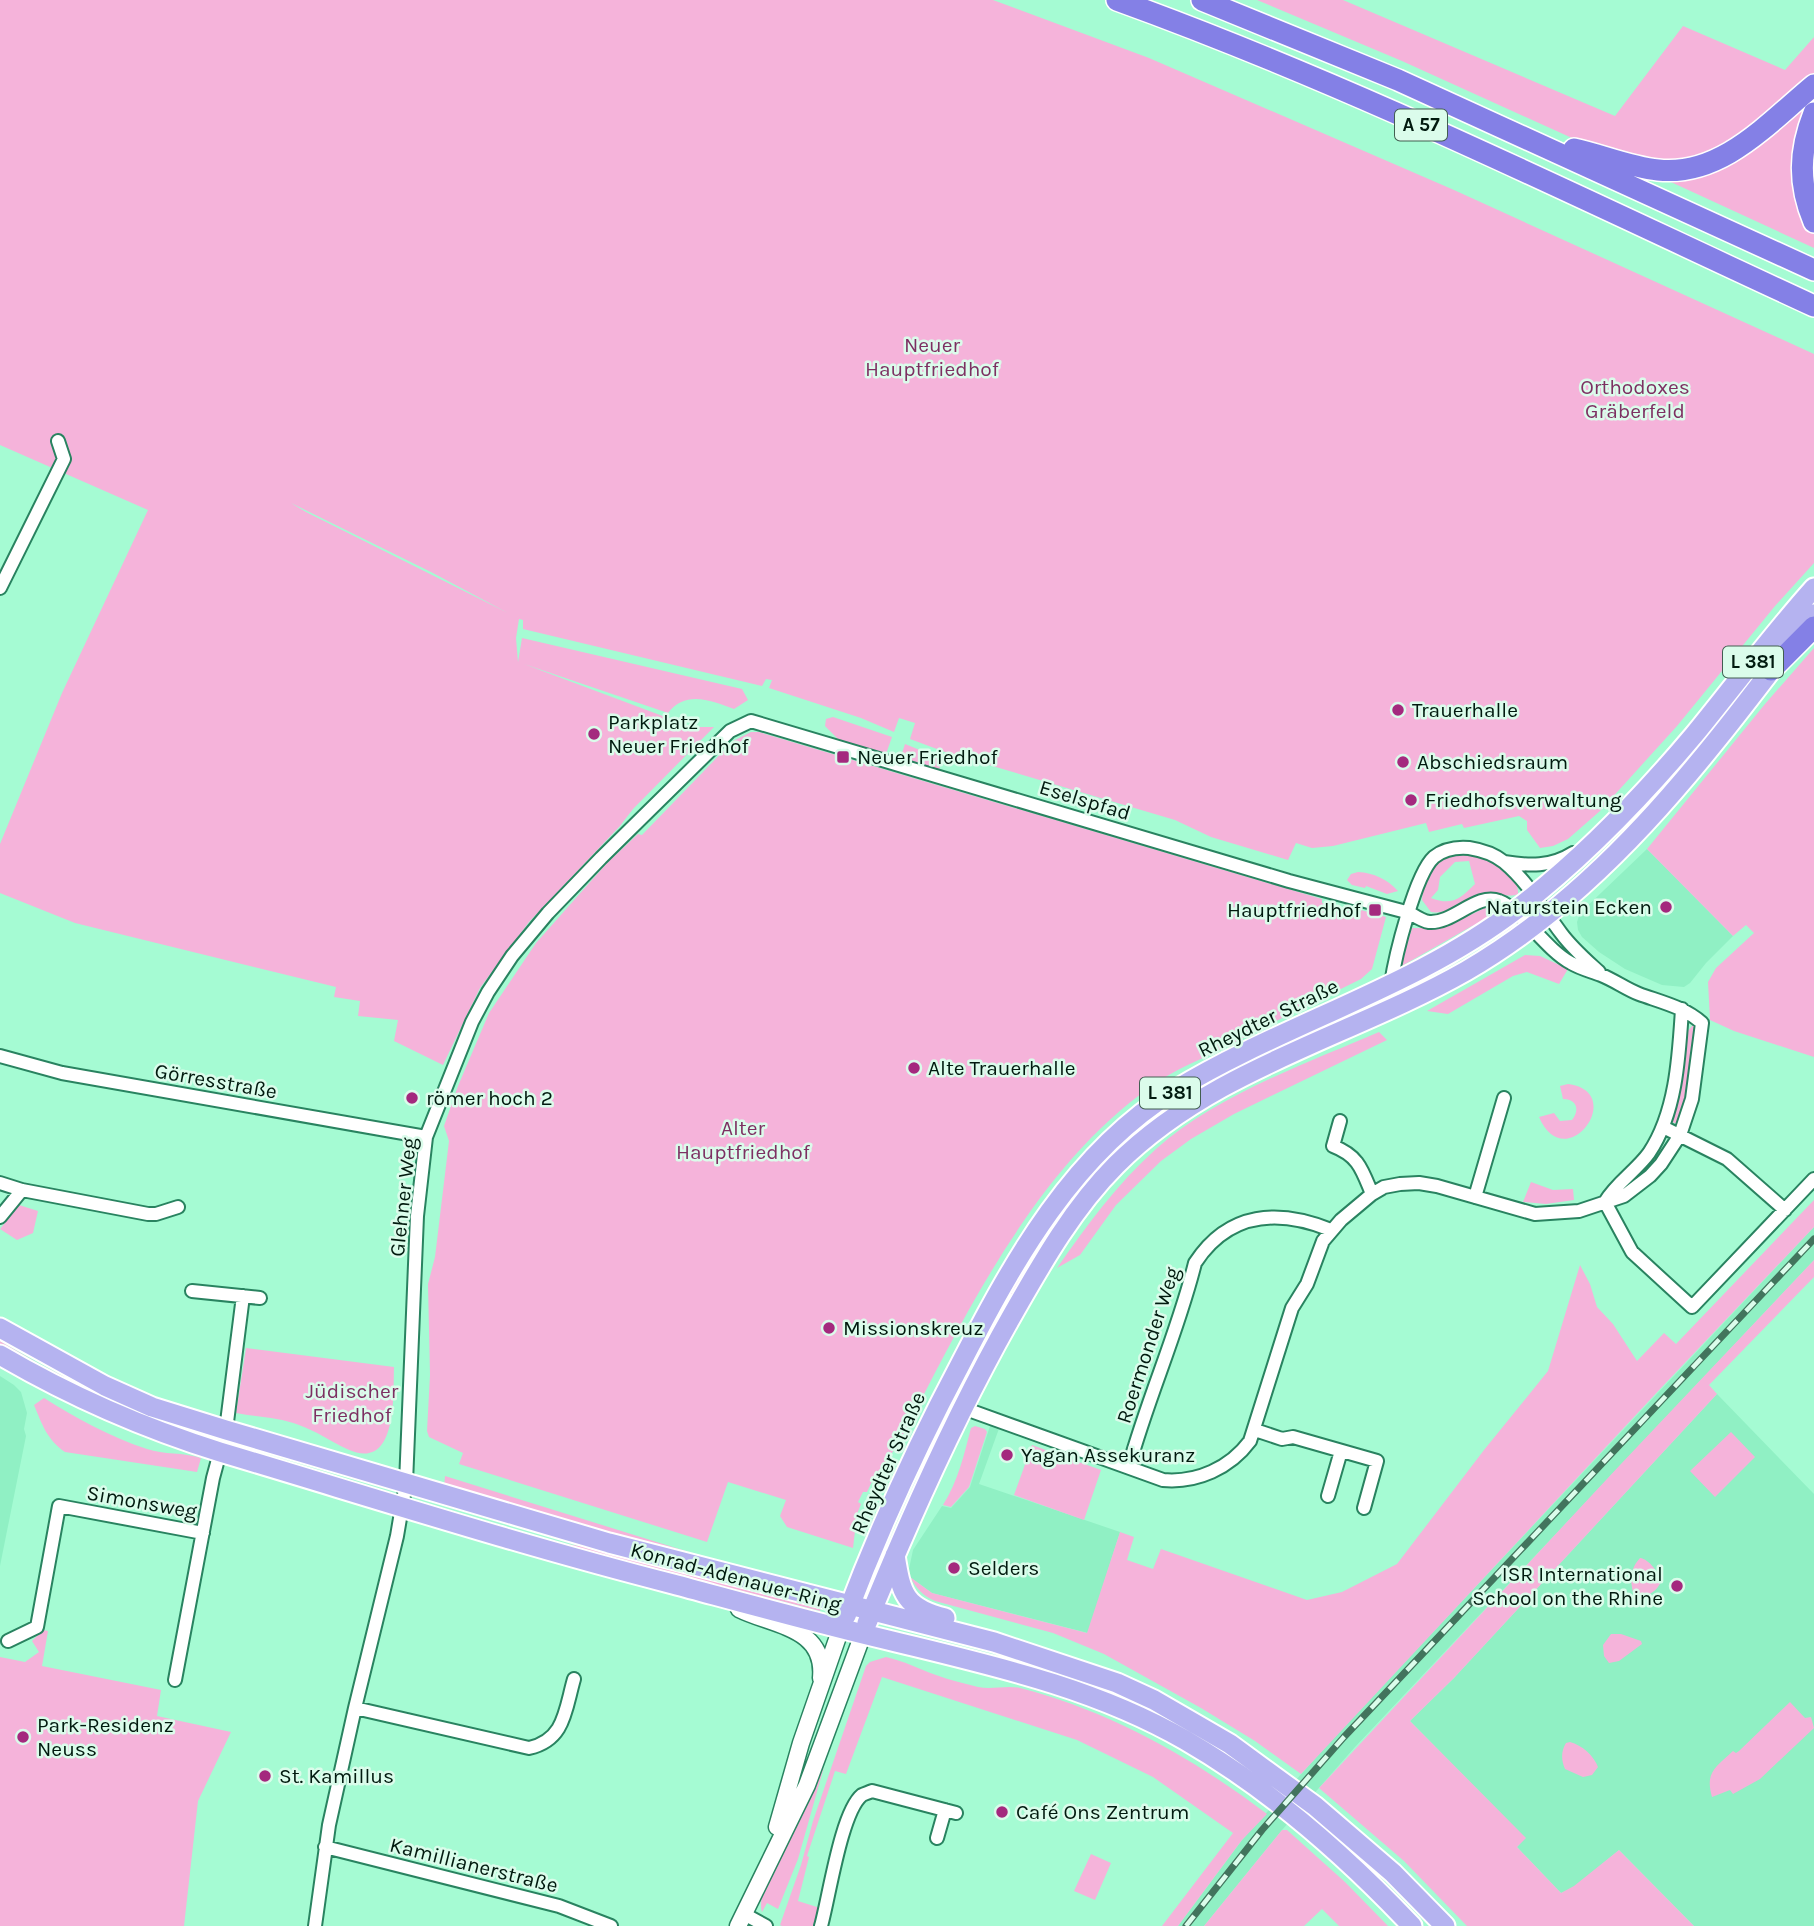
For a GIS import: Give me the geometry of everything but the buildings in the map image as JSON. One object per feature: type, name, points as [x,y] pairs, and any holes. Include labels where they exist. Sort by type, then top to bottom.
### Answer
[{"type":"highway","name":"A 57","points":[[1117,0],[1386,109],[1814,306]]},
{"type":"highway","name":"A 57","points":[[1202,0],[1398,80],[1814,270]]},
{"type":"highway","points":[[1528,138],[1630,165],[1661,170],[1686,168],[1710,162],[1732,152],[1814,85]]},
{"type":"highway","points":[[1814,113],[1801,156],[1801,178],[1806,203],[1814,222]]},
{"type":"highway","points":[[1771,670],[1814,627]]},
{"type":"main road","name":"Rheydter Straße","points":[[767,1863],[820,1687],[841,1628],[900,1488],[956,1371],[1008,1276],[1066,1189],[1099,1151],[1135,1118],[1173,1092],[1257,1047],[1454,951],[1534,895],[1632,804],[1684,747],[1814,588]]},
{"type":"main road","name":"Rheydter Straße","points":[[741,1920],[807,1785],[895,1555],[963,1408],[1003,1332],[1059,1238],[1107,1175],[1149,1135],[1185,1108],[1222,1087],[1419,996],[1465,971],[1548,916],[1600,870],[1641,828],[1709,749],[1814,614]]},
{"type":"main road","name":"Konrad-Adenauer-Ring","points":[[0,1328],[105,1386],[152,1407],[609,1543],[994,1642],[1099,1676],[1154,1700],[1192,1721],[1264,1768],[1346,1831],[1393,1873],[1445,1926]]},
{"type":"main road","name":"Konrad-Adenauer-Ring","points":[[0,1355],[94,1405],[220,1452],[596,1564],[999,1667],[1101,1700],[1184,1739],[1252,1784],[1301,1821],[1377,1888],[1412,1926]]},
{"type":"main road","points":[[895,1555],[899,1583],[904,1595],[914,1606],[928,1614],[997,1631],[1045,1649],[1099,1676]]},
{"type":"main road","points":[[720,1596],[741,1611],[788,1627],[809,1640],[820,1661],[820,1687]]},
{"type":"street","points":[[0,587],[64,459],[58,441]]},
{"type":"street","name":"Eselspfad","points":[[751,721],[1289,881],[1410,913],[1427,922],[1451,918],[1474,904],[1495,900],[1514,911]]},
{"type":"street","name":"Glehner Weg","points":[[315,1926],[326,1847],[406,1483],[417,1216],[426,1137],[472,1022],[512,956],[548,913],[723,736],[751,721]]},
{"type":"street","points":[[1503,862],[1533,865],[1558,862],[1595,840]]},
{"type":"street","points":[[1391,984],[1410,913],[1426,867],[1442,852],[1466,848],[1492,854],[1503,862],[1534,895],[1567,941],[1601,975]]},
{"type":"street","points":[[963,1408],[1163,1480],[1200,1476],[1225,1465],[1250,1441],[1292,1308],[1307,1284],[1318,1252],[1331,1230],[1372,1194],[1384,1187],[1419,1183],[1521,1211],[1549,1214],[1579,1211],[1624,1196],[1650,1176],[1671,1151],[1680,1135],[1692,1099],[1702,1023],[1682,1009],[1635,992],[1571,963],[1549,947],[1514,911]]},
{"type":"street","points":[[1605,1202],[1648,1154],[1663,1128],[1674,1081],[1682,1009]]},
{"type":"street","name":"Görresstraße","points":[[0,1056],[62,1073],[426,1137]]},
{"type":"street","points":[[1475,1197],[1504,1098]]},
{"type":"street","points":[[1340,1121],[1333,1146],[1355,1158],[1372,1194]]},
{"type":"street","points":[[1663,1128],[1739,1167],[1785,1210]]},
{"type":"street","points":[[1605,1202],[1632,1252],[1692,1307],[1814,1179]]},
{"type":"street","points":[[0,1183],[148,1214],[178,1207]]},
{"type":"street","points":[[0,1217],[22,1189]]},
{"type":"street","name":"Roermonder Weg","points":[[1129,1466],[1195,1262],[1203,1250],[1233,1227],[1268,1217],[1290,1217],[1331,1230]]},
{"type":"street","points":[[192,1291],[260,1298]]},
{"type":"street","points":[[226,1430],[243,1296]]},
{"type":"street","points":[[1255,1430],[1282,1439],[1293,1437],[1377,1461],[1364,1508]]},
{"type":"street","points":[[1328,1496],[1341,1451]]},
{"type":"street","name":"Simonsweg","points":[[175,1680],[212,1478],[220,1452]]},
{"type":"street","name":"Simonsweg","points":[[8,1641],[37,1627],[59,1506],[204,1533]]},
{"type":"street","points":[[355,1708],[529,1748],[542,1745],[556,1734],[574,1679]]},
{"type":"street","points":[[821,1926],[842,1839],[855,1803],[863,1794],[872,1791],[950,1812],[937,1838]]},
{"type":"street","name":"Kamillianerstraße","points":[[326,1847],[559,1906],[611,1926]]},
{"type":"street","name":"Rheydter Straße","points":[[741,1920],[765,1926]]},
{"type":"shaded area","points":[[1647,849],[1733,936],[1684,987],[1662,985],[1625,969],[1599,952],[1578,930],[1580,913]]},
{"type":"shaded area","points":[[1814,1227],[1814,1260],[1355,1747],[1282,1830],[1204,1926],[1178,1926],[1242,1840],[1339,1732]]},
{"type":"shaded area","points":[[0,1376],[21,1392],[27,1413],[24,1429],[26,1436],[0,1566]]},
{"type":"shaded area","name":"ISR International School on the Rhine","points":[[1717,1394],[1814,1494],[1814,1926],[1694,1926],[1619,1850],[1574,1887],[1561,1893],[1517,1847],[1525,1838],[1410,1721],[1454,1678]]},
{"type":"shaded area","points":[[992,1420],[1001,1423],[979,1484],[1120,1532],[1088,1633],[932,1593],[910,1577],[913,1550],[942,1506],[951,1508],[970,1487]]},
{"type":"green space","name":"Neuer Hauptfriedhof","points":[[0,0],[993,0],[1149,58],[1454,190],[1814,354],[1814,563],[1775,606],[1677,726],[1600,811],[1568,839],[1540,848],[1527,830],[1527,821],[1519,816],[1464,828],[1462,824],[1429,832],[1426,823],[1333,846],[1312,848],[1296,843],[1288,860],[1211,837],[1175,820],[945,752],[910,739],[915,723],[899,718],[894,732],[861,718],[769,688],[772,680],[766,679],[762,686],[523,629],[523,620],[519,619],[516,638],[518,662],[522,638],[742,689],[748,700],[734,709],[707,700],[690,699],[682,701],[668,713],[524,664],[692,727],[714,727],[633,809],[529,922],[480,988],[443,1065],[394,1041],[398,1020],[358,1016],[360,1001],[334,997],[336,987],[75,923],[0,893],[0,844],[62,693],[148,510],[0,445]],"holes":[[[291,503],[431,572],[508,613]]]},
{"type":"green space","points":[[1257,0],[1343,0],[1615,116],[1683,26],[1785,70],[1814,37],[1814,76],[1755,130],[1690,161],[1653,164],[1594,148],[1402,61]]},
{"type":"green space","points":[[1814,93],[1814,101],[1807,111],[1809,227],[1814,234],[1814,248],[1660,177],[1690,174]]},
{"type":"green space","points":[[1814,648],[1814,1057],[1734,1031],[1710,1020],[1708,982],[1716,968],[1754,933],[1746,925],[1733,936],[1647,849]]},
{"type":"green space","points":[[833,717],[892,737],[886,754],[839,740],[825,726],[826,719]]},
{"type":"green space","name":"Alter Hauptfriedhof","points":[[751,732],[836,755],[835,759],[845,761],[846,758],[1322,899],[1322,903],[1360,914],[1361,910],[1386,917],[1372,969],[1361,979],[1162,1079],[1119,1112],[1079,1151],[1011,1240],[981,1288],[899,1442],[867,1492],[863,1492],[858,1502],[861,1504],[857,1514],[853,1548],[787,1527],[780,1516],[786,1500],[728,1482],[707,1542],[459,1464],[463,1453],[429,1437],[427,1431],[430,1375],[428,1284],[435,1257],[449,1141],[444,1126],[489,1013],[536,943],[607,863],[638,834],[642,835],[733,741]]},
{"type":"green space","points":[[905,744],[942,759],[939,770],[905,760],[902,753]]},
{"type":"green space","points":[[1469,855],[1498,865],[1513,877],[1518,894],[1479,894],[1450,909],[1431,912],[1422,900],[1428,875],[1438,863],[1452,856]],"holes":[[[1469,861],[1475,884],[1455,900],[1431,898],[1438,890],[1440,877],[1455,862]]]},
{"type":"green space","points":[[1358,872],[1380,877],[1398,891],[1387,894],[1366,886],[1352,885],[1347,880],[1351,874]]},
{"type":"green space","points":[[1487,907],[1496,907],[1499,911],[1480,925],[1472,926],[1400,967],[1412,928],[1443,928]]},
{"type":"green space","points":[[1510,923],[1513,927],[1455,963],[1352,1019],[1236,1073],[1081,1197],[874,1588],[871,1587],[922,1473],[1015,1282],[1046,1231],[1103,1161],[1147,1121],[1194,1089],[1369,1004]]},
{"type":"green space","points":[[1525,955],[1540,956],[1568,969],[1559,984],[1527,972],[1513,976],[1448,1014],[1427,1011]]},
{"type":"green space","points":[[1693,1025],[1696,1026],[1688,1097],[1677,1124],[1670,1121],[1685,1034]]},
{"type":"green space","points":[[1379,1032],[1387,1040],[1234,1114],[1191,1139],[1161,1161],[1116,1205],[1080,1255],[1057,1268],[1115,1191],[1142,1162],[1180,1130],[1263,1082]]},
{"type":"green space","points":[[1568,1084],[1585,1090],[1593,1101],[1592,1114],[1586,1126],[1576,1135],[1563,1139],[1550,1133],[1539,1117],[1554,1113],[1560,1121],[1572,1120],[1576,1106],[1568,1099],[1563,1099],[1560,1086]]},
{"type":"green space","points":[[1531,1182],[1553,1190],[1573,1189],[1574,1200],[1546,1204],[1523,1202]]},
{"type":"green space","points":[[1814,1200],[1814,1227],[1301,1774],[1255,1741],[1201,1708],[1104,1654],[1053,1633],[935,1601],[920,1591],[910,1577],[932,1593],[1087,1633],[1120,1532],[1134,1537],[1127,1560],[1153,1569],[1161,1549],[1307,1600],[1342,1592],[1397,1564],[1548,1371],[1580,1265],[1590,1284],[1597,1307],[1613,1324],[1637,1361],[1664,1333],[1676,1344]]},
{"type":"green space","points":[[19,1205],[38,1211],[33,1233],[17,1240],[0,1229]]},
{"type":"green space","points":[[1814,1260],[1814,1277],[1709,1385],[1717,1394],[1454,1678],[1410,1721],[1526,1838],[1517,1847],[1561,1893],[1574,1886],[1619,1850],[1694,1926],[1467,1926],[1404,1861],[1319,1788]]},
{"type":"green space","points":[[0,1341],[99,1394],[149,1413],[359,1477],[359,1480],[264,1452],[222,1444],[149,1420],[36,1368],[0,1345]]},
{"type":"green space","name":"Jüdischer Friedhof","points":[[246,1348],[394,1367],[392,1412],[384,1441],[376,1450],[364,1454],[347,1449],[291,1422],[236,1413]]},
{"type":"green space","points":[[44,1398],[94,1427],[133,1444],[153,1451],[201,1458],[197,1472],[65,1452],[49,1437],[34,1405]]},
{"type":"green space","points":[[975,1426],[987,1432],[969,1487],[951,1507],[943,1505],[957,1477],[971,1428]]},
{"type":"green space","points":[[1731,1432],[1755,1457],[1715,1497],[1690,1471]]},
{"type":"green space","points":[[1032,1445],[1101,1470],[1084,1520],[1014,1495]]},
{"type":"green space","points":[[445,1476],[708,1558],[703,1560],[444,1487]]},
{"type":"green space","points":[[545,1541],[601,1549],[821,1606],[820,1611]]},
{"type":"green space","points":[[1640,1558],[1653,1567],[1661,1581],[1654,1591],[1638,1597],[1634,1596],[1631,1576]]},
{"type":"green space","points":[[43,1630],[48,1631],[42,1666],[161,1690],[157,1716],[231,1732],[198,1801],[184,1926],[0,1926],[0,1657],[25,1662],[39,1652],[32,1641]]},
{"type":"green space","points":[[1611,1634],[1621,1634],[1641,1641],[1642,1644],[1619,1661],[1609,1663],[1604,1656],[1603,1645]]},
{"type":"green space","points":[[886,1657],[978,1687],[1020,1688],[1118,1723],[1210,1774],[1267,1814],[1242,1840],[1178,1926],[1162,1926],[1233,1833],[1153,1777],[1077,1740],[882,1677],[846,1774],[835,1771],[807,1856],[809,1857],[798,1901],[820,1908],[813,1926],[782,1926],[780,1925],[813,1821],[866,1666]]},
{"type":"green space","points":[[1790,1702],[1805,1718],[1811,1717],[1814,1728],[1760,1779],[1733,1794],[1730,1790],[1712,1797],[1710,1782],[1717,1766],[1733,1751],[1739,1751]]},
{"type":"green space","points":[[1566,1743],[1583,1748],[1594,1759],[1598,1767],[1592,1775],[1583,1777],[1565,1769],[1562,1752]]},
{"type":"green space","points":[[824,1767],[798,1859],[778,1909],[767,1903],[762,1912],[761,1899],[774,1862]]},
{"type":"green space","points":[[1282,1830],[1287,1830],[1345,1882],[1388,1926],[1339,1926],[1322,1909],[1304,1926],[1204,1926]]},
{"type":"green space","points":[[1091,1854],[1111,1863],[1095,1900],[1074,1891]]},
{"type":"railway","points":[[1186,1926],[1262,1830],[1344,1737],[1814,1239]]},
{"type":"place","name":"Trauerhalle","points":[[1398,710]]},
{"type":"place","name":"Parkplatz Neuer Friedhof","points":[[594,734]]},
{"type":"place","name":"Neuer Friedhof","points":[[843,757]]},
{"type":"place","name":"Abschiedsraum","points":[[1403,762]]},
{"type":"place","name":"Friedhofsverwaltung","points":[[1411,800]]},
{"type":"place","name":"Naturstein Ecken","points":[[1666,907]]},
{"type":"place","name":"Hauptfriedhof","points":[[1375,910]]},
{"type":"place","name":"Alte Trauerhalle","points":[[914,1068]]},
{"type":"place","name":"römer hoch 2","points":[[412,1098]]},
{"type":"place","name":"Missionskreuz","points":[[829,1328]]},
{"type":"place","name":"Yagan Assekuranz","points":[[1007,1455]]},
{"type":"place","name":"Selders","points":[[954,1568]]},
{"type":"place","name":"ISR International School on the Rhine","points":[[1677,1586]]},
{"type":"place","name":"Park-Residenz Neuss","points":[[23,1737]]},
{"type":"place","name":"St. Kamillus","points":[[265,1776]]},
{"type":"place","name":"Café Ons Zentrum","points":[[1002,1812]]},
{"type":"park label","name":"Orthodoxes Gräberfeld","points":[[1635,399]]}]
